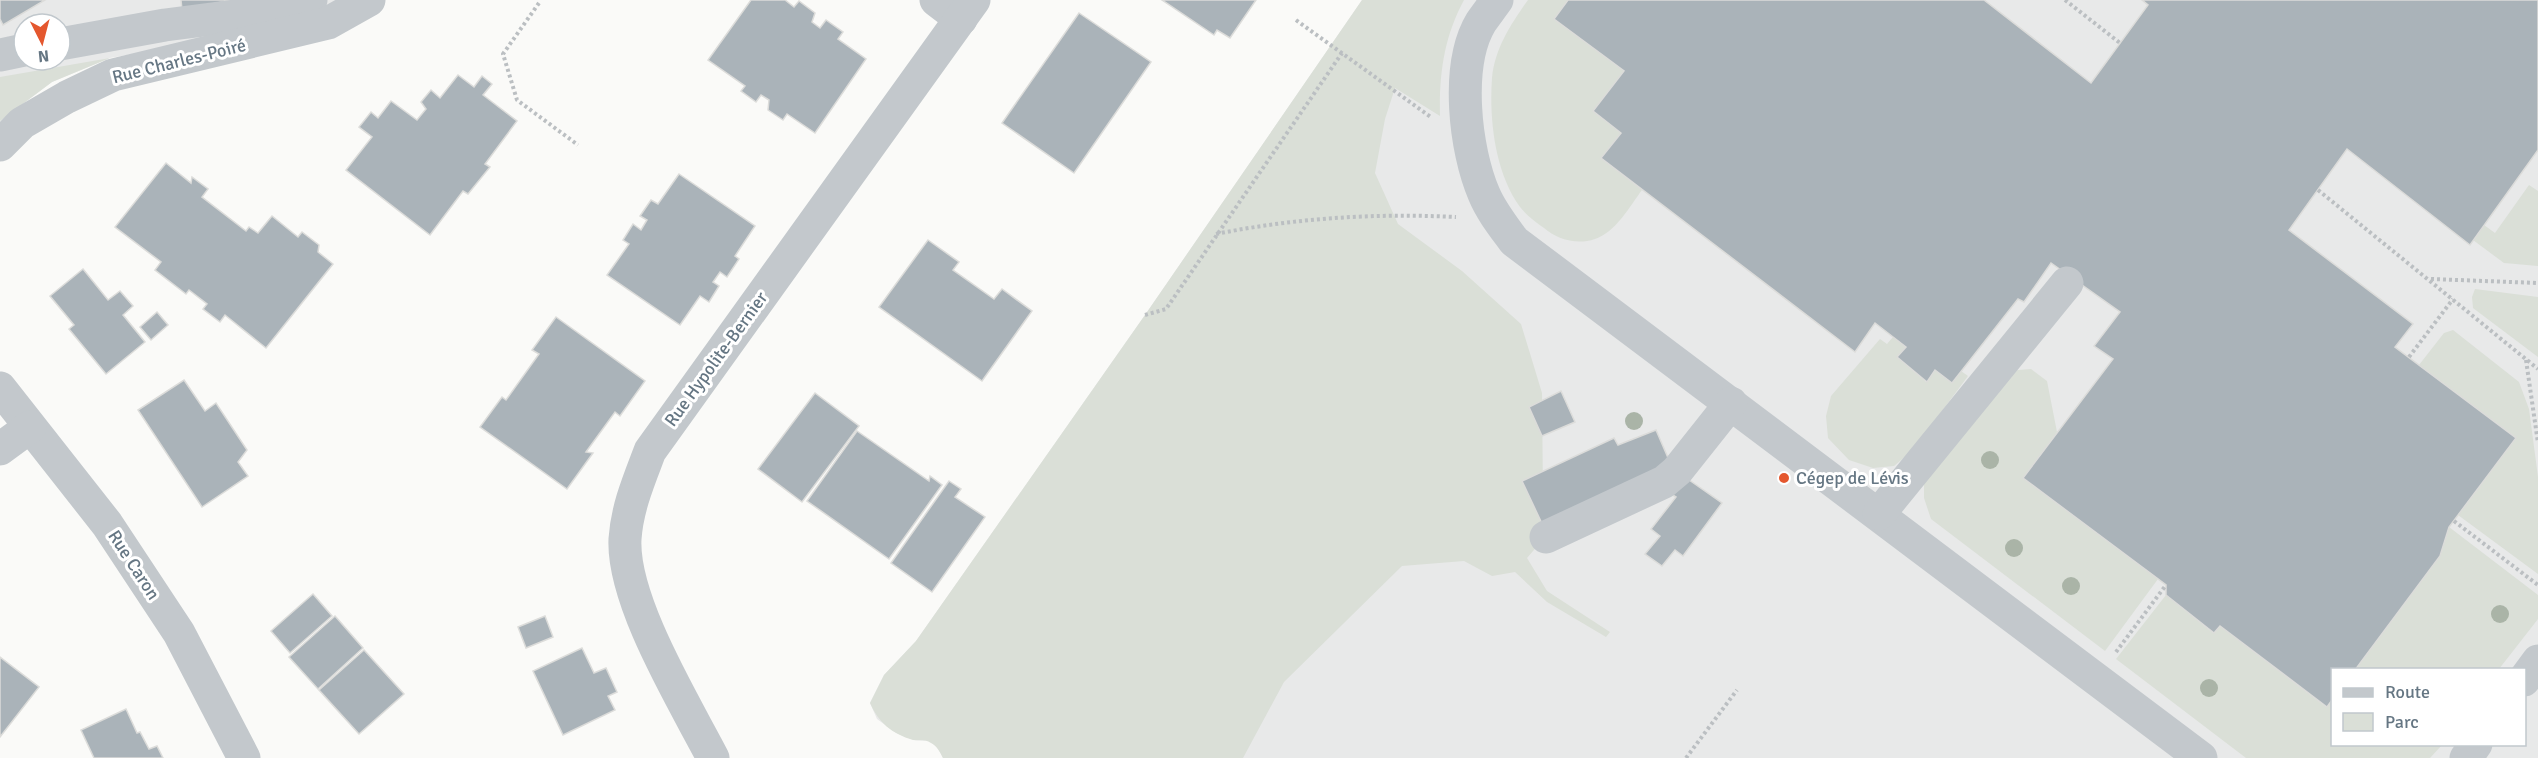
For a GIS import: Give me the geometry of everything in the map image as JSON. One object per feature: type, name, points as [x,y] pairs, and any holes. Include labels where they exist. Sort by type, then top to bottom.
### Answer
[{"type":"street","points":[[72,42],[165,24],[298,8],[311,0]]},
{"type":"street","name":"Rue Charles-Poiré","points":[[0,145],[22,123],[113,75],[328,23],[369,0]]},
{"type":"street","points":[[1497,0],[1480,24],[1470,56],[1465,84],[1467,128],[1475,168],[1484,195],[1514,241],[2201,758]]},
{"type":"street","name":"Rue Hypolite-Bernier","points":[[713,758],[646,627],[631,581],[625,541],[632,499],[650,451],[957,6]]},
{"type":"street","points":[[1879,514],[2067,283]]},
{"type":"street","name":"Rue Caron","points":[[0,388],[107,524],[172,623],[244,758]]},
{"type":"street","points":[[1546,537],[1664,482],[1677,471],[1731,403]]},
{"type":"street","points":[[0,449],[30,427]]},
{"type":"street","points":[[2526,677],[2538,662]]},
{"type":"path","points":[[2065,0],[2120,43]]},
{"type":"path","points":[[539,3],[503,54],[517,100],[578,145]]},
{"type":"path","points":[[1296,21],[1441,124],[1467,128]]},
{"type":"path","points":[[1145,315],[1166,309],[1342,52]]},
{"type":"path","points":[[2318,190],[2538,369]]},
{"type":"path","points":[[1216,234],[1273,223],[1356,215],[1467,218],[1495,213]]},
{"type":"path","points":[[2429,279],[2538,283]]},
{"type":"path","points":[[2409,357],[2453,299]]},
{"type":"path","points":[[2526,359],[2538,443]]},
{"type":"path","points":[[2454,520],[2538,585]]},
{"type":"path","points":[[2096,679],[2166,585]]},
{"type":"path","points":[[1686,758],[1737,690]]},
{"type":"shaded area","points":[[0,0],[344,0],[260,31],[110,58],[52,82],[0,121]]},
{"type":"shaded area","name":"Cégep de Lévis","points":[[1362,0],[2538,0],[2538,758],[943,758],[938,748],[930,741],[914,740],[896,733],[877,719],[870,703],[884,675],[916,641]]},
{"type":"green space","points":[[1362,0],[1464,0],[1447,42],[1444,56],[1440,116],[1395,88],[1385,119],[1375,173],[1398,224],[1462,271],[1521,324],[1542,393],[1543,498],[1539,544],[1527,558],[1547,591],[1610,632],[1606,637],[1547,602],[1515,572],[1492,576],[1464,561],[1402,566],[1284,682],[1243,758],[943,758],[933,744],[913,740],[892,731],[877,716],[870,703],[884,675],[916,641]]},
{"type":"green space","points":[[1528,0],[1568,0],[1554,19],[1624,71],[1593,111],[1621,133],[1601,158],[1642,190],[1610,231],[1588,241],[1562,238],[1549,232],[1525,213],[1511,193],[1499,162],[1493,128],[1492,78],[1496,57],[1505,37]]},
{"type":"green space","points":[[110,58],[52,82],[0,121],[0,77],[29,72],[72,72],[72,65]]},
{"type":"green space","points":[[2529,185],[2538,191],[2538,266],[2504,263],[2473,240],[2484,225],[2495,233]]},
{"type":"green space","points":[[2475,289],[2538,297],[2538,357],[2473,308],[2472,297]]},
{"type":"green space","points":[[2453,330],[2519,382],[2529,409],[2538,477],[2538,574],[2458,515],[2516,438],[2419,365],[2444,333]]},
{"type":"green space","points":[[1893,337],[1906,347],[1897,357],[1926,382],[1935,370],[1952,383],[1961,371],[1968,376],[1913,450],[1894,466],[1873,468],[1849,460],[1828,438],[1826,416],[1831,396],[1880,339],[1887,344]]},
{"type":"green space","points":[[2031,369],[2047,381],[2057,432],[2024,478],[2158,579],[2105,651],[1931,519],[1924,498],[1924,481],[2006,371]]},
{"type":"green space","points":[[2449,527],[2538,595],[2538,619],[2500,668],[2356,668],[2440,556]]},
{"type":"green space","points":[[2166,595],[2213,633],[2220,626],[2326,707],[2331,701],[2331,746],[2441,746],[2430,758],[2246,758],[2116,659]]},
{"type":"building","points":[[0,0],[45,0],[25,12],[12,12],[12,20],[3,25],[0,19]]},
{"type":"building","points":[[181,0],[232,0],[182,10]]},
{"type":"building","points":[[751,0],[785,0],[794,7],[799,1],[815,13],[812,22],[820,28],[826,20],[843,32],[838,39],[866,59],[815,133],[787,114],[783,120],[768,110],[769,100],[761,95],[756,102],[741,91],[745,86],[708,60]]},
{"type":"building","points":[[1162,0],[1256,0],[1230,38],[1217,30],[1214,35]]},
{"type":"building","points":[[1568,0],[1984,0],[2091,83],[2148,5],[2142,0],[2538,0],[2538,150],[2470,245],[2347,149],[2289,230],[2413,324],[2395,347],[2516,438],[2449,527],[2440,556],[2356,668],[2331,668],[2331,701],[2327,707],[2220,626],[2214,633],[2166,595],[2166,585],[2023,478],[2113,359],[2094,346],[2120,312],[2051,263],[2024,302],[2018,299],[1952,383],[1935,370],[1927,382],[1897,357],[1906,347],[1875,323],[1855,352],[1601,158],[1621,133],[1593,111],[1624,71],[1554,19]]},
{"type":"building","points":[[1079,13],[1151,62],[1074,173],[1002,123]]},
{"type":"building","points":[[458,75],[474,87],[482,76],[492,84],[483,95],[517,121],[485,164],[490,167],[468,194],[463,191],[430,235],[346,170],[372,137],[359,127],[371,112],[378,118],[391,101],[417,120],[426,109],[421,102],[431,90],[440,98]]},
{"type":"building","points":[[166,163],[191,183],[192,177],[208,189],[202,197],[246,231],[249,227],[258,233],[272,216],[298,237],[302,232],[319,245],[318,252],[333,264],[266,348],[225,315],[220,322],[203,309],[207,304],[189,290],[186,294],[155,270],[161,262],[115,227]]},
{"type":"building","points":[[679,174],[755,226],[735,256],[739,259],[727,277],[720,272],[713,282],[719,286],[709,302],[700,296],[680,325],[607,275],[629,244],[623,240],[633,224],[641,230],[647,220],[640,216],[651,200],[658,204]]},
{"type":"building","points":[[928,240],[959,262],[953,270],[994,299],[1002,289],[1032,311],[982,381],[879,307]]},
{"type":"building","points":[[83,269],[108,300],[120,291],[133,306],[123,315],[145,342],[106,374],[69,329],[74,325],[50,296]]},
{"type":"building","points":[[157,312],[168,325],[151,340],[140,327]]},
{"type":"building","points":[[556,317],[645,381],[620,416],[615,412],[586,452],[593,453],[567,489],[480,427],[502,397],[506,400],[539,354],[532,350]]},
{"type":"building","points":[[184,380],[205,411],[216,403],[247,450],[238,462],[248,476],[202,507],[138,410]]},
{"type":"building","points":[[1561,391],[1575,422],[1542,436],[1529,407]]},
{"type":"building","points":[[815,393],[859,426],[802,502],[758,469]]},
{"type":"building","points":[[1656,430],[1672,467],[1545,530],[1522,481],[1614,438],[1618,445]]},
{"type":"building","points":[[857,431],[929,481],[930,476],[942,485],[889,559],[807,501]]},
{"type":"building","points":[[1682,475],[1722,503],[1683,556],[1675,550],[1662,566],[1645,554],[1660,536],[1651,529],[1676,497],[1668,492]]},
{"type":"building","points":[[949,481],[961,489],[955,497],[985,517],[932,592],[891,563]]},
{"type":"building","points":[[313,594],[332,616],[290,653],[271,631]]},
{"type":"building","points":[[335,616],[363,648],[318,689],[289,657]]},
{"type":"building","points":[[545,616],[553,637],[526,648],[518,627]]},
{"type":"building","points":[[582,648],[594,673],[606,668],[617,692],[608,696],[615,710],[563,735],[533,671]]},
{"type":"building","points":[[364,650],[404,694],[359,734],[319,690]]},
{"type":"building","points":[[0,657],[39,687],[0,737]]},
{"type":"building","points":[[126,709],[137,733],[140,732],[149,749],[157,746],[163,758],[94,758],[81,730]]},
{"type":"place","name":"Cégep de Lévis","points":[[1784,478]]}]
